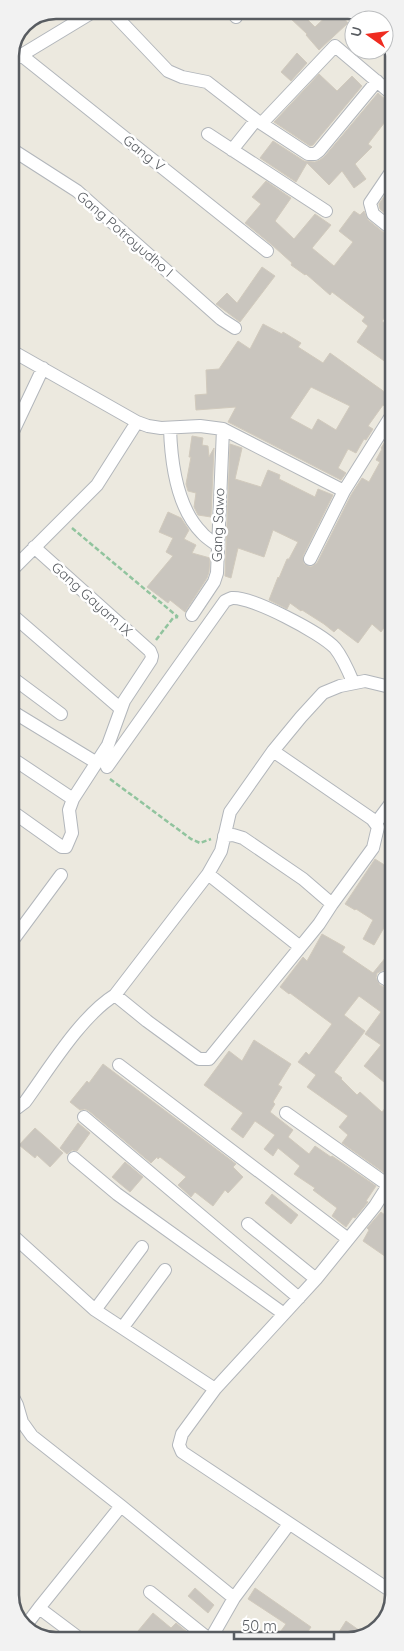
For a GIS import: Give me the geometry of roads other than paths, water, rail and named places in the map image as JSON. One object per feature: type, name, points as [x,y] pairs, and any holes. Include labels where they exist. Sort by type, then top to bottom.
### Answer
[{"type":"street","points":[[19,57],[81,19]]},
{"type":"street","points":[[119,19],[168,71],[182,77],[207,82],[304,153],[315,154],[377,81]]},
{"type":"street","points":[[232,150],[335,46],[385,88]]},
{"type":"street","name":"Gang V","points":[[19,61],[266,251]]},
{"type":"street","points":[[208,134],[326,211]]},
{"type":"street","name":"Gang Potroyudho I","points":[[19,154],[77,191],[234,328]]},
{"type":"street","points":[[385,181],[370,203],[373,214],[385,224]]},
{"type":"street","points":[[19,355],[137,422],[148,426],[170,428],[200,426],[223,428],[344,491]]},
{"type":"street","points":[[19,419],[43,368]]},
{"type":"street","points":[[19,563],[97,485],[137,422]]},
{"type":"street","points":[[310,558],[344,491],[385,426]]},
{"type":"street","points":[[170,428],[171,459],[183,501],[198,529],[217,545]]},
{"type":"street","name":"Gang Sawo","points":[[192,615],[214,582],[216,573],[223,428]]},
{"type":"street","name":"Gang Gayam IX","points":[[34,547],[150,651],[151,660],[125,698],[121,709]]},
{"type":"street","points":[[19,816],[64,848],[66,847],[72,833],[69,810],[73,799],[102,765],[225,601],[230,598],[240,599],[278,612],[316,634],[333,647],[343,659],[353,682]]},
{"type":"street","points":[[19,621],[121,709],[102,765]]},
{"type":"street","points":[[19,1106],[25,1102],[89,1017],[103,1003],[115,995],[208,874],[221,851],[230,812],[273,751],[300,717],[323,693],[340,686],[365,680],[385,686]]},
{"type":"street","points":[[19,683],[61,714]]},
{"type":"street","points":[[19,715],[102,765]]},
{"type":"street","points":[[115,995],[199,1059],[209,1059],[299,946],[319,924],[373,848],[377,836],[378,827],[376,823],[273,751]]},
{"type":"street","points":[[19,764],[73,799]]},
{"type":"street","points":[[376,823],[385,811]]},
{"type":"street","points":[[224,836],[233,835],[244,838],[303,879],[332,904]]},
{"type":"street","points":[[208,874],[299,946]]},
{"type":"street","points":[[19,932],[61,875]]},
{"type":"street","points":[[119,1065],[348,1239]]},
{"type":"street","points":[[286,1113],[385,1176]]},
{"type":"street","points":[[84,1117],[299,1298]]},
{"type":"street","points":[[74,1158],[118,1194],[284,1314]]},
{"type":"street","points":[[385,1189],[348,1239],[299,1298],[215,1389],[182,1434],[179,1445],[182,1452],[385,1587]]},
{"type":"street","points":[[248,1224],[316,1278]]},
{"type":"street","points":[[19,1241],[95,1310],[215,1389]]},
{"type":"street","points":[[95,1310],[142,1247]]},
{"type":"street","points":[[122,1327],[165,1270]]},
{"type":"street","points":[[19,1412],[22,1422],[32,1436],[122,1506],[234,1598]]},
{"type":"street","points":[[29,1621],[122,1506]]},
{"type":"street","points":[[215,1632],[234,1598],[290,1524]]},
{"type":"street","points":[[150,1592],[200,1632]]},
{"type":"street","points":[[39,1608],[71,1632]]}]
